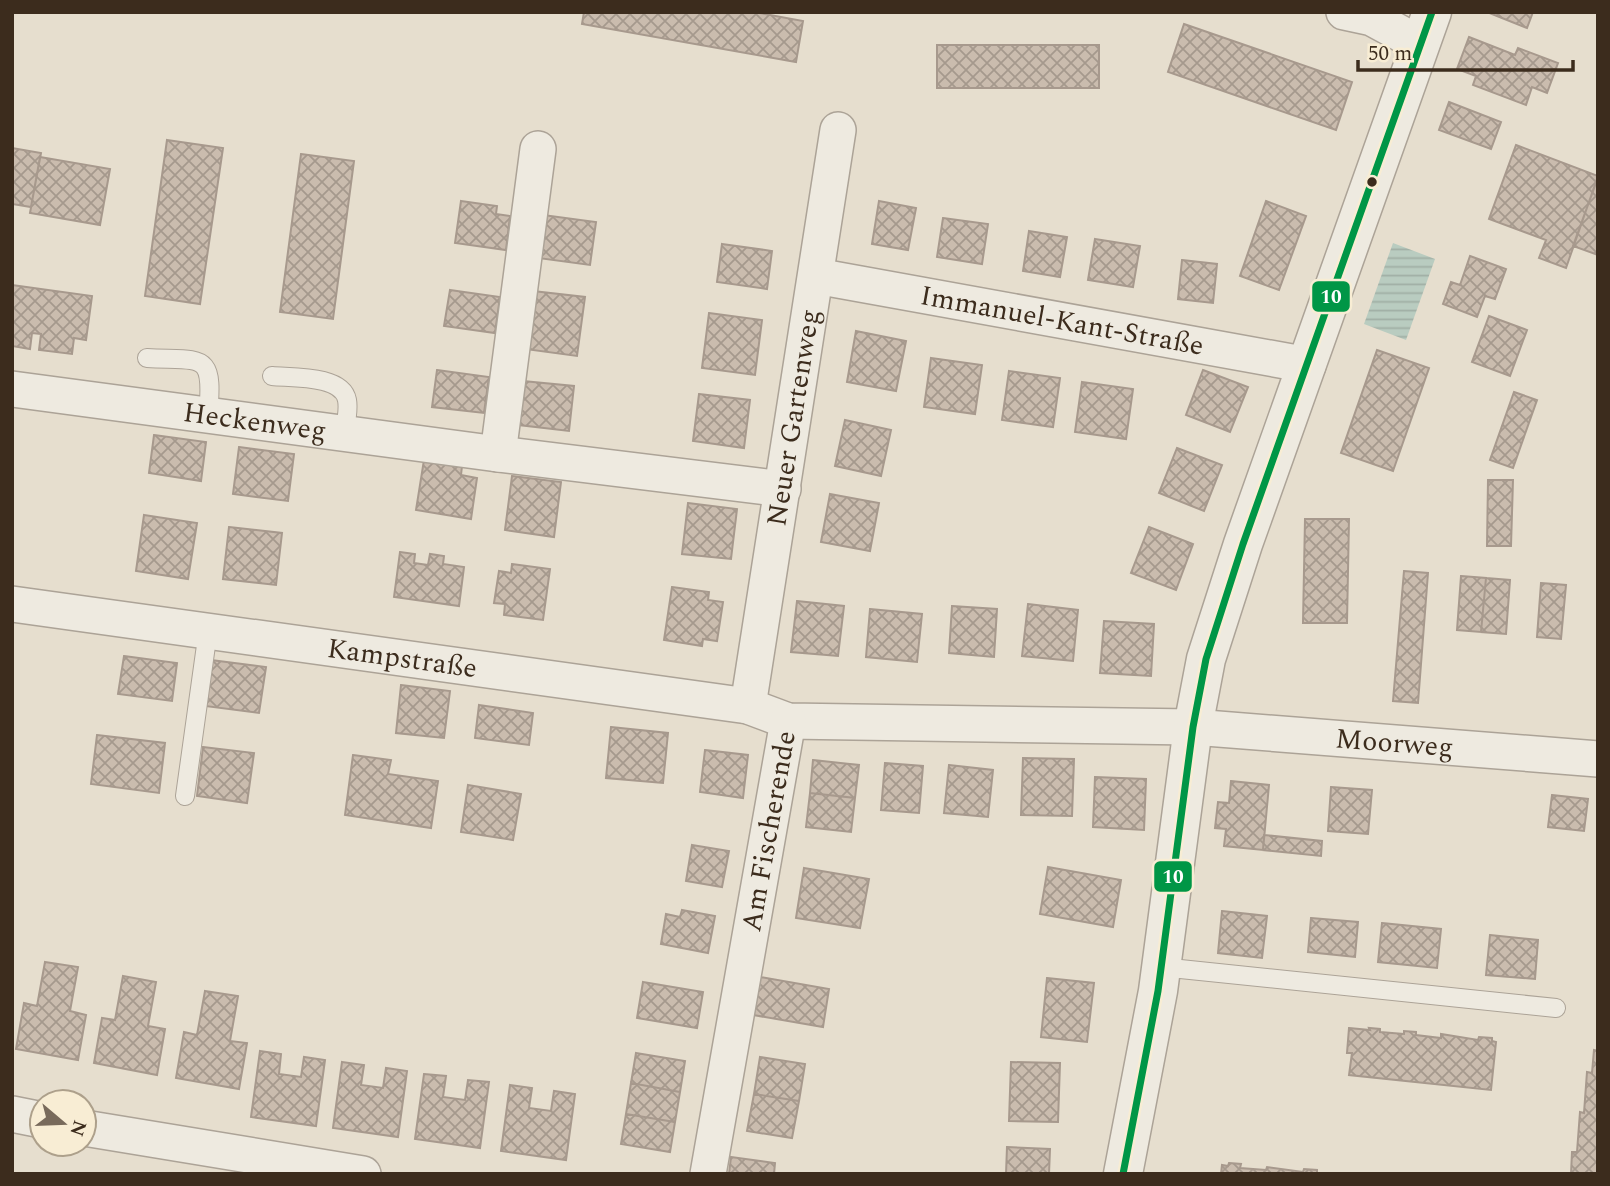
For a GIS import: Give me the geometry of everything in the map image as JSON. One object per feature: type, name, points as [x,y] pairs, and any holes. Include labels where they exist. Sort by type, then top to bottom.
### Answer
[{"type":"street","points":[[1123,1174],[1161,967],[1193,727],[1206,659],[1243,544],[1426,28],[1344,12]]},
{"type":"street","name":"Neuer Gartenweg","points":[[748,706],[838,130]]},
{"type":"street","points":[[498,454],[538,149]]},
{"type":"street","name":"Immanuel-Kant-Straße","points":[[816,276],[1308,365]]},
{"type":"street","name":"Heckenweg","points":[[12,389],[783,489]]},
{"type":"street","name":"Kampstraße","points":[[12,604],[748,706],[788,721]]},
{"type":"street","name":"Am Fischerende","points":[[708,1174],[788,721],[1193,727]]},
{"type":"street","name":"Moorweg","points":[[1193,727],[1598,760]]},
{"type":"street","points":[[98,1131],[249,1165],[363,1174]]},
{"type":"lane","points":[[147,358],[195,360],[204,364],[211,384],[208,415]]},
{"type":"lane","points":[[272,376],[328,382],[344,390],[348,402],[344,433]]},
{"type":"lane","points":[[185,796],[208,631]]},
{"type":"lane","points":[[1161,967],[1556,1008]]},
{"type":"shaded area","points":[[1393,243],[1435,259],[1406,340],[1364,324]]},
{"type":"building","points":[[584,12],[754,12],[803,21],[796,62],[582,24]]},
{"type":"building","points":[[1487,12],[1533,12],[1527,28]]},
{"type":"building","points":[[1184,24],[1352,82],[1336,130],[1168,72]]},
{"type":"building","points":[[1469,37],[1515,55],[1518,48],[1558,63],[1547,93],[1532,87],[1526,105],[1473,85],[1476,76],[1457,69]]},
{"type":"building","points":[[937,45],[1099,45],[1099,88],[937,88]]},
{"type":"building","points":[[1449,102],[1501,122],[1491,149],[1439,130]]},
{"type":"building","points":[[167,140],[223,148],[200,304],[145,296]]},
{"type":"building","points":[[1516,145],[1598,176],[1566,268],[1539,258],[1546,240],[1489,219]]},
{"type":"building","points":[[12,148],[41,153],[31,207],[12,204]]},
{"type":"building","points":[[301,154],[354,161],[333,319],[280,312]]},
{"type":"building","points":[[40,157],[110,169],[100,225],[30,213]]},
{"type":"building","points":[[1596,183],[1598,184],[1598,255],[1573,246]]},
{"type":"building","points":[[461,201],[497,206],[496,214],[510,216],[506,250],[455,243]]},
{"type":"building","points":[[879,201],[916,208],[908,250],[872,244]]},
{"type":"building","points":[[1266,201],[1306,216],[1279,290],[1240,276]]},
{"type":"building","points":[[543,215],[596,222],[590,265],[538,258]]},
{"type":"building","points":[[943,218],[988,224],[982,264],[937,257]]},
{"type":"building","points":[[1029,231],[1067,237],[1060,277],[1023,271]]},
{"type":"building","points":[[1095,239],[1140,246],[1133,287],[1088,280]]},
{"type":"building","points":[[722,244],[772,251],[767,289],[717,282]]},
{"type":"building","points":[[1470,256],[1506,269],[1495,299],[1485,296],[1477,317],[1443,304],[1451,282],[1460,285]]},
{"type":"building","points":[[1182,260],[1217,264],[1213,303],[1178,299]]},
{"type":"building","points":[[12,285],[92,296],[86,340],[74,338],[72,354],[39,350],[41,334],[32,333],[30,349],[12,346]]},
{"type":"building","points":[[450,290],[500,297],[495,333],[444,326]]},
{"type":"building","points":[[533,291],[585,297],[577,356],[525,349]]},
{"type":"building","points":[[709,313],[762,320],[755,375],[702,368]]},
{"type":"building","points":[[1489,316],[1527,330],[1510,376],[1472,362]]},
{"type":"building","points":[[856,331],[906,341],[896,391],[847,382]]},
{"type":"building","points":[[1377,350],[1429,368],[1393,471],[1341,453]]},
{"type":"building","points":[[931,358],[982,365],[975,414],[924,407]]},
{"type":"building","points":[[437,370],[489,377],[484,413],[432,407]]},
{"type":"building","points":[[1203,370],[1248,387],[1230,432],[1186,415]]},
{"type":"building","points":[[1009,371],[1060,378],[1053,427],[1002,420]]},
{"type":"building","points":[[523,381],[574,386],[569,431],[519,425]]},
{"type":"building","points":[[1082,382],[1133,389],[1126,439],[1075,432]]},
{"type":"building","points":[[1514,392],[1537,400],[1513,468],[1490,460]]},
{"type":"building","points":[[699,394],[750,400],[744,448],[693,441]]},
{"type":"building","points":[[845,420],[891,430],[881,476],[835,466]]},
{"type":"building","points":[[154,435],[206,442],[201,481],[149,473]]},
{"type":"building","points":[[239,447],[294,454],[288,501],[233,494]]},
{"type":"building","points":[[1177,448],[1222,465],[1204,511],[1159,493]]},
{"type":"building","points":[[424,460],[462,466],[461,475],[477,478],[471,519],[416,510]]},
{"type":"building","points":[[512,476],[561,482],[554,537],[505,530]]},
{"type":"building","points":[[1488,480],[1513,480],[1511,546],[1487,546]]},
{"type":"building","points":[[830,494],[879,503],[870,551],[821,542]]},
{"type":"building","points":[[688,503],[737,509],[731,559],[682,554]]},
{"type":"building","points":[[144,515],[197,523],[188,579],[136,571]]},
{"type":"building","points":[[1305,519],[1349,519],[1347,623],[1303,623]]},
{"type":"building","points":[[229,527],[282,533],[276,585],[223,579]]},
{"type":"building","points":[[1149,527],[1193,544],[1176,590],[1131,573]]},
{"type":"building","points":[[400,552],[415,554],[414,563],[428,565],[430,554],[444,556],[443,564],[464,567],[459,606],[394,597]]},
{"type":"building","points":[[512,564],[550,569],[543,620],[504,615],[505,604],[494,603],[499,571],[511,573]]},
{"type":"building","points":[[1404,571],[1428,573],[1418,703],[1393,701]]},
{"type":"building","points":[[1461,576],[1486,578],[1481,632],[1457,630]]},
{"type":"building","points":[[1486,578],[1510,580],[1506,634],[1481,632]]},
{"type":"building","points":[[1541,583],[1566,585],[1561,639],[1537,637]]},
{"type":"building","points":[[672,587],[709,592],[708,600],[723,602],[717,641],[703,639],[702,646],[664,640]]},
{"type":"building","points":[[797,601],[844,606],[838,656],[791,652]]},
{"type":"building","points":[[1028,604],[1078,610],[1073,661],[1022,656]]},
{"type":"building","points":[[952,606],[997,609],[994,657],[949,653]]},
{"type":"building","points":[[870,609],[922,614],[917,662],[866,657]]},
{"type":"building","points":[[1104,621],[1154,624],[1151,676],[1100,673]]},
{"type":"building","points":[[124,656],[177,663],[172,701],[118,694]]},
{"type":"building","points":[[211,660],[266,667],[259,713],[205,706]]},
{"type":"building","points":[[401,685],[450,691],[444,738],[396,733]]},
{"type":"building","points":[[479,705],[533,713],[529,745],[475,738]]},
{"type":"building","points":[[611,727],[668,733],[663,783],[606,778]]},
{"type":"building","points":[[97,735],[165,743],[159,793],[91,784]]},
{"type":"building","points":[[203,747],[254,753],[247,803],[197,796]]},
{"type":"building","points":[[705,750],[748,755],[743,798],[700,792]]},
{"type":"building","points":[[353,755],[391,760],[388,774],[438,781],[431,828],[345,815]]},
{"type":"building","points":[[1023,758],[1074,759],[1072,816],[1021,815]]},
{"type":"building","points":[[813,760],[859,765],[855,798],[810,793]]},
{"type":"building","points":[[885,763],[923,766],[919,813],[881,810]]},
{"type":"building","points":[[949,765],[993,770],[988,817],[944,813]]},
{"type":"building","points":[[1095,777],[1146,779],[1144,830],[1093,827]]},
{"type":"building","points":[[1231,781],[1269,785],[1263,850],[1224,846],[1226,829],[1215,828],[1218,802],[1229,803]]},
{"type":"building","points":[[468,785],[521,794],[513,840],[461,832]]},
{"type":"building","points":[[1331,787],[1372,790],[1368,834],[1328,831]]},
{"type":"building","points":[[810,793],[855,798],[851,832],[806,827]]},
{"type":"building","points":[[1552,795],[1588,799],[1584,831],[1548,827]]},
{"type":"building","points":[[1264,835],[1322,841],[1321,856],[1263,850]]},
{"type":"building","points":[[692,845],[729,851],[722,887],[686,881]]},
{"type":"building","points":[[1048,867],[1121,880],[1113,927],[1040,914]]},
{"type":"building","points":[[804,868],[869,879],[860,928],[796,918]]},
{"type":"building","points":[[682,910],[715,916],[708,953],[661,944],[666,914],[680,917]]},
{"type":"building","points":[[1222,911],[1267,916],[1262,958],[1218,953]]},
{"type":"building","points":[[1311,918],[1358,922],[1355,957],[1308,952]]},
{"type":"building","points":[[1382,923],[1441,929],[1437,968],[1378,962]]},
{"type":"building","points":[[1490,935],[1538,940],[1535,979],[1486,975]]},
{"type":"building","points":[[45,962],[78,967],[70,1011],[86,1015],[78,1060],[16,1049],[24,1003],[37,1006]]},
{"type":"building","points":[[123,976],[156,982],[148,1026],[165,1029],[157,1075],[94,1063],[102,1018],[115,1020]]},
{"type":"building","points":[[760,977],[829,989],[823,1027],[753,1015]]},
{"type":"building","points":[[1047,978],[1094,983],[1087,1042],[1041,1037]]},
{"type":"building","points":[[643,982],[703,992],[697,1028],[637,1018]]},
{"type":"building","points":[[205,991],[238,996],[230,1041],[247,1043],[239,1089],[176,1078],[184,1032],[197,1035]]},
{"type":"building","points":[[1349,1028],[1380,1029],[1380,1032],[1404,1034],[1404,1031],[1416,1032],[1416,1035],[1441,1038],[1441,1034],[1478,1040],[1479,1037],[1492,1038],[1492,1041],[1496,1042],[1491,1090],[1349,1075],[1352,1053],[1347,1053]]},
{"type":"building","points":[[1594,1050],[1598,1051],[1598,1174],[1571,1174],[1572,1152],[1577,1152],[1580,1112],[1584,1113],[1587,1072],[1592,1073]]},
{"type":"building","points":[[260,1051],[281,1054],[279,1074],[301,1077],[304,1057],[325,1060],[316,1126],[251,1117]]},
{"type":"building","points":[[636,1053],[685,1061],[680,1092],[631,1083]]},
{"type":"building","points":[[760,1057],[805,1064],[799,1101],[754,1094]]},
{"type":"building","points":[[342,1062],[364,1065],[361,1085],[383,1088],[386,1068],[407,1071],[398,1137],[333,1128]]},
{"type":"building","points":[[1011,1062],[1060,1063],[1058,1122],[1009,1121]]},
{"type":"building","points":[[424,1074],[446,1076],[443,1097],[465,1100],[468,1080],[489,1082],[480,1148],[415,1139]]},
{"type":"building","points":[[631,1083],[680,1092],[675,1122],[626,1114]]},
{"type":"building","points":[[510,1085],[532,1088],[529,1108],[551,1111],[554,1091],[575,1094],[566,1160],[501,1151]]},
{"type":"building","points":[[754,1094],[799,1101],[792,1138],[747,1131]]},
{"type":"building","points":[[626,1114],[675,1122],[670,1152],[621,1144]]},
{"type":"building","points":[[1007,1147],[1050,1149],[1049,1174],[1006,1174]]},
{"type":"building","points":[[731,1157],[775,1163],[774,1174],[729,1174]]},
{"type":"building","points":[[1229,1163],[1241,1164],[1240,1168],[1266,1170],[1267,1167],[1303,1172],[1304,1169],[1317,1170],[1317,1174],[1221,1174],[1222,1165],[1228,1166]]},
{"type":"transit line","name":"10","points":[[1123,1174],[1158,991],[1193,727],[1206,659],[1243,544],[1432,12]]}]
